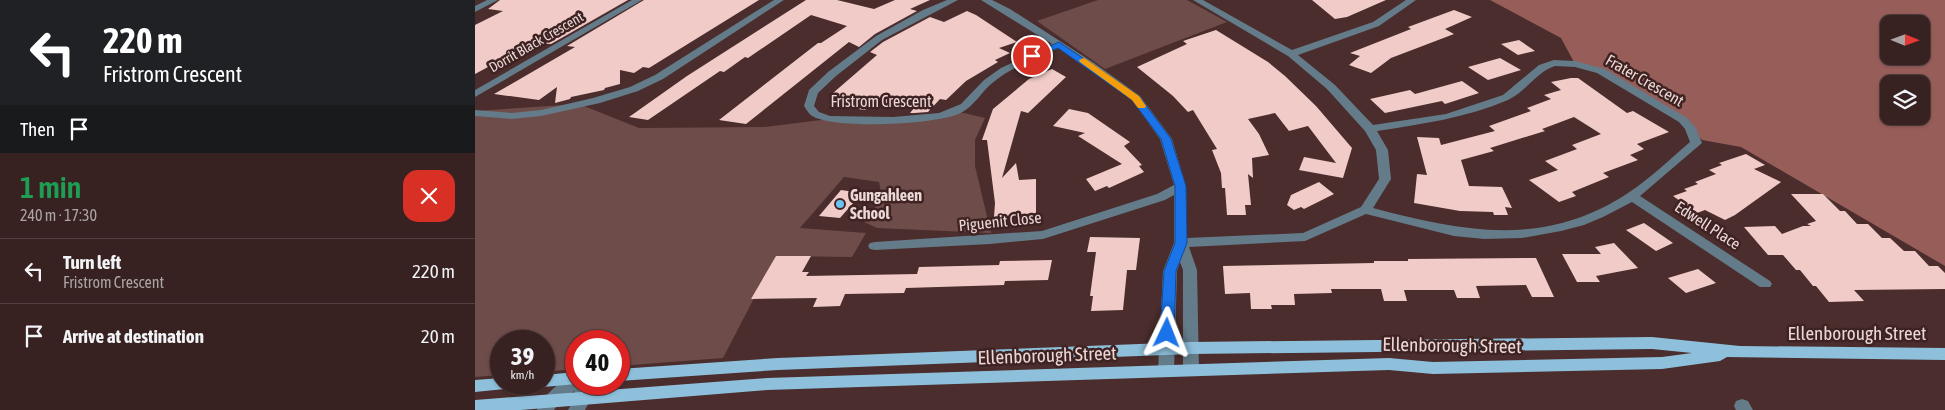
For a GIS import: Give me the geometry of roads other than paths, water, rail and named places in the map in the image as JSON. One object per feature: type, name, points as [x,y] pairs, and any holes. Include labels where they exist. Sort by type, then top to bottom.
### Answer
[{"type":"main road","name":"Ellenborough Street","points":[[630,374],[778,364],[1191,348],[1652,344],[1740,352],[1945,354]]},
{"type":"main road","name":"Ellenborough Street","points":[[475,407],[548,405],[580,397],[767,384],[1389,364],[1433,368],[1662,363],[1740,352]]},
{"type":"main road","points":[[475,386],[490,385]]},
{"type":"street","points":[[475,10],[495,0]]},
{"type":"street","name":"Dorrit Black Crescent","points":[[475,94],[638,0]]},
{"type":"street","points":[[475,113],[512,116],[541,113],[596,101],[634,89],[659,78],[780,0]]},
{"type":"street","name":"Fristrom Crescent","points":[[954,0],[926,12],[879,38],[832,74],[813,92],[809,106],[815,114],[829,119],[894,119],[930,118],[954,112],[967,106],[988,82],[1018,61],[1059,45]]},
{"type":"street","points":[[985,0],[1007,10],[1136,98],[1166,139],[1180,186],[1181,243],[1190,270],[1191,370]]},
{"type":"street","points":[[1291,54],[1376,24],[1412,0]]},
{"type":"street","points":[[1181,243],[1305,238],[1365,210],[1385,179],[1382,150],[1370,129],[1331,87],[1291,54],[1205,1]]},
{"type":"street","name":"Frater Crescent","points":[[1365,210],[1412,223],[1484,234],[1549,231],[1591,218],[1632,196],[1696,143],[1690,128],[1683,120],[1601,71],[1575,64],[1554,63],[1542,68],[1507,97],[1448,117],[1370,129]]},
{"type":"street","name":"Piguenit Close","points":[[875,246],[1043,235],[1161,197],[1180,186]]},
{"type":"street","name":"Edwell Place","points":[[1632,196],[1765,284]]},
{"type":"street","points":[[1166,372],[1170,271],[1181,243]]},
{"type":"street","points":[[548,405],[565,390]]},
{"type":"place","name":"Gungahleen School","points":[[840,204]]}]
